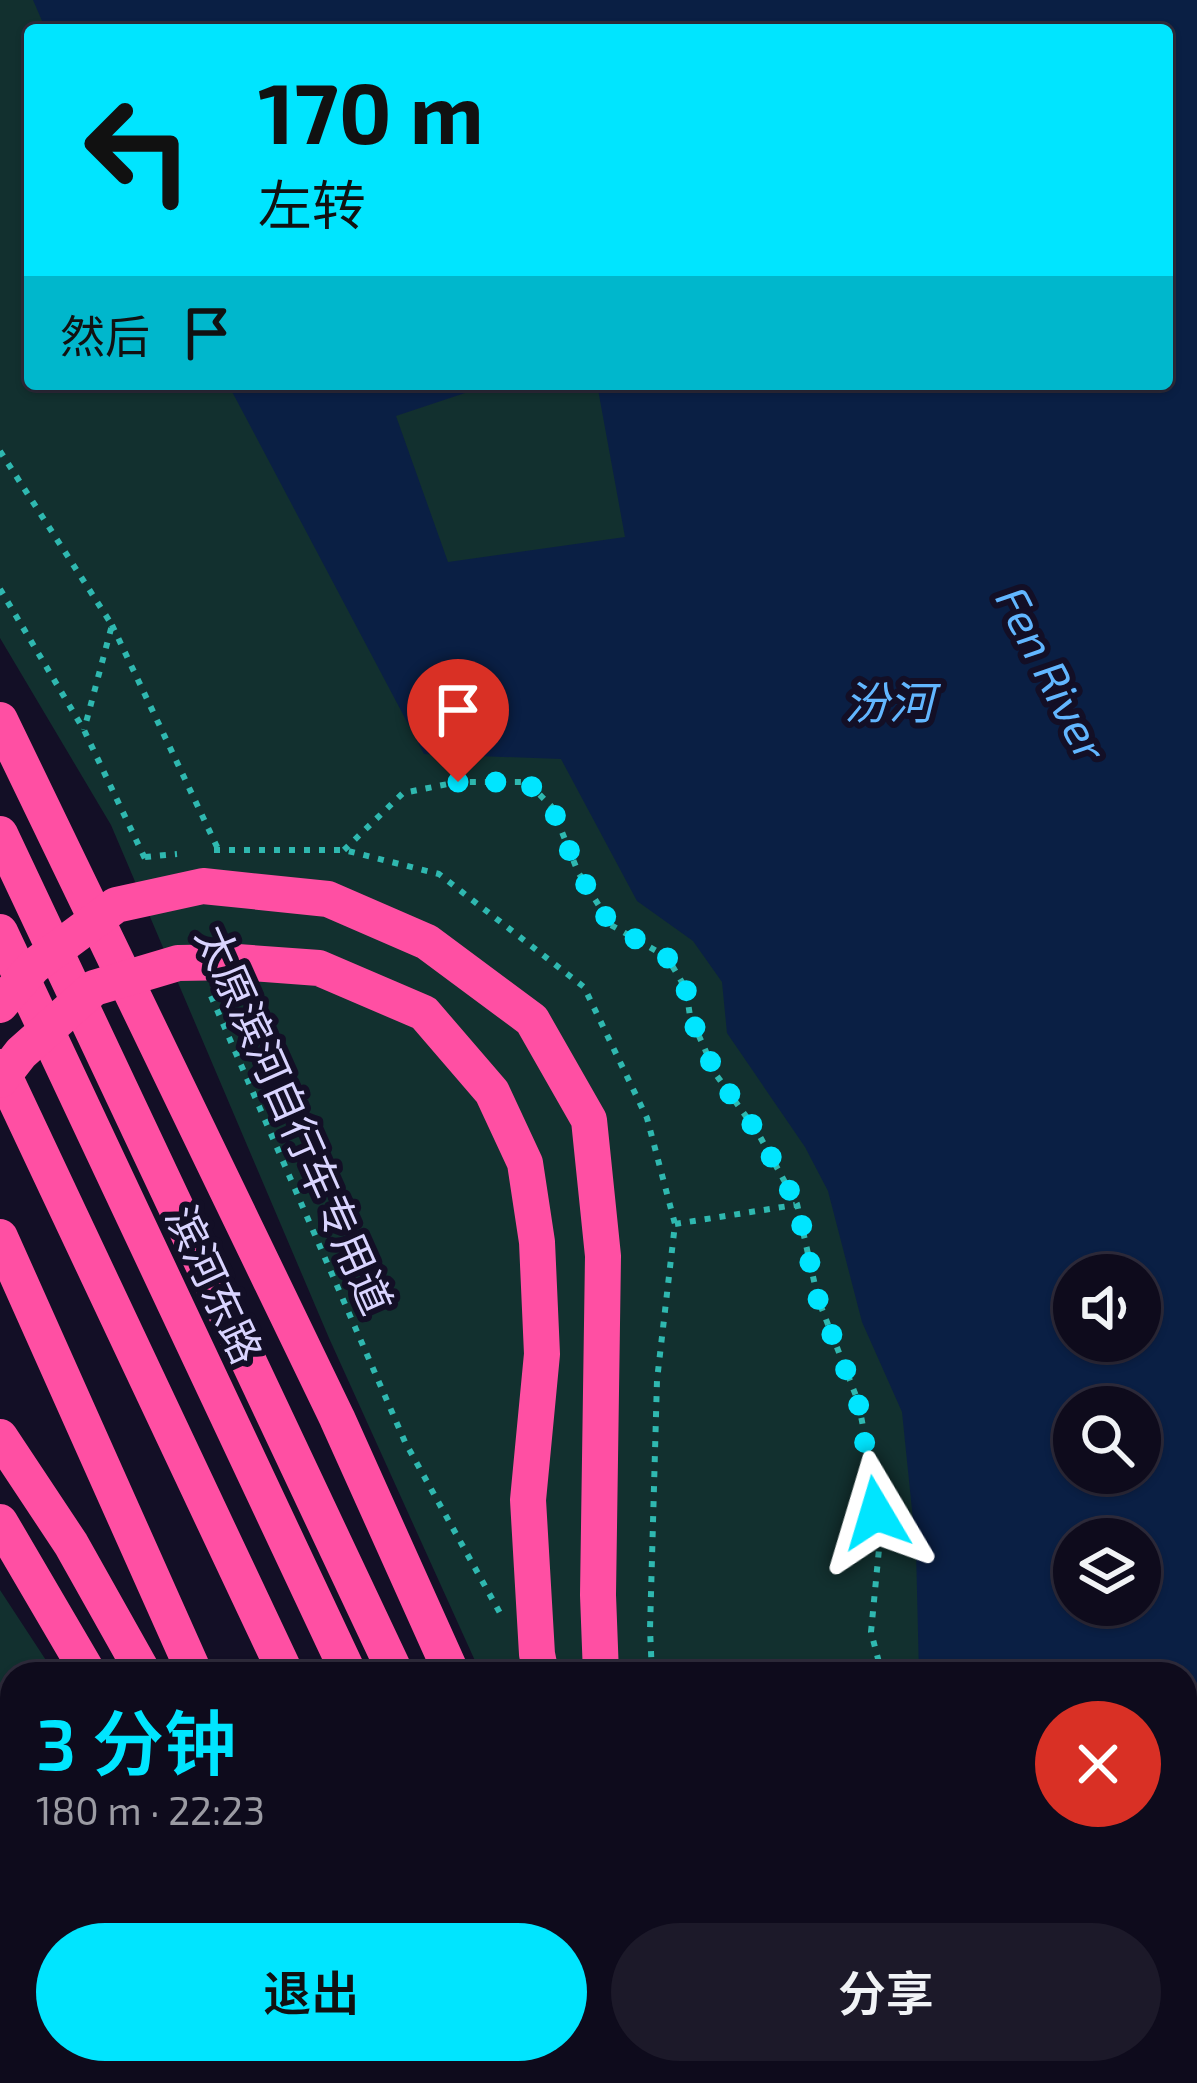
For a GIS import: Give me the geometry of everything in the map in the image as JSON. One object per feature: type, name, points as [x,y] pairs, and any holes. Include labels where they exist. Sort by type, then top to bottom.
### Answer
[{"type":"highway","points":[[0,720],[338,1418],[447,1662]]},
{"type":"highway","points":[[0,834],[390,1662]]},
{"type":"highway","points":[[0,1005],[34,966],[116,905],[203,886],[328,899],[427,942],[532,1020],[589,1120],[603,1256],[601,1662]]},
{"type":"highway","name":"滨河东路","points":[[0,932],[344,1662]]},
{"type":"highway","points":[[0,1081],[21,1053],[94,988],[178,963],[319,968],[424,1013],[492,1092],[525,1163],[537,1242],[542,1354],[528,1499],[540,1662]]},
{"type":"highway","points":[[0,1067],[280,1662]]},
{"type":"highway","points":[[0,1237],[190,1662]]},
{"type":"highway","points":[[0,1437],[71,1544],[137,1662]]},
{"type":"highway","points":[[0,1522],[82,1662]]},
{"type":"highway","points":[[47,1605],[108,1662]]},
{"type":"path","points":[[0,452],[112,625],[218,850]]},
{"type":"path","points":[[0,589],[84,730],[155,878]]},
{"type":"path","points":[[84,730],[112,625]]},
{"type":"path","points":[[344,850],[403,793],[458,782],[527,782],[552,807],[578,872],[611,925],[667,957],[686,989],[690,1016],[717,1076],[758,1133],[797,1204],[818,1299],[858,1401],[873,1477],[879,1549],[871,1632],[879,1662]]},
{"type":"path","name":"太原滨河自行车专用道","points":[[204,981],[405,1442],[502,1616]]},
{"type":"path","points":[[674,1224],[797,1204]]},
{"type":"green space","points":[[0,0],[1197,0],[1197,1662],[476,1662],[329,1338],[111,825],[0,638]]},
{"type":"green space","points":[[0,1590],[47,1662],[0,1662]]},
{"type":"water","name":"汾河","points":[[33,0],[1197,0],[1197,1662],[919,1662],[916,1549],[902,1412],[862,1322],[828,1191],[805,1147],[727,1033],[722,982],[693,941],[637,901],[561,759],[424,754],[231,390],[474,390],[396,416],[448,562],[625,537],[598,390],[1173,390],[1173,24],[43,24]]},
{"type":"route","points":[[458,782],[527,782],[552,807],[578,872],[611,925],[667,957],[686,989],[690,1016],[717,1076],[758,1133],[797,1204],[818,1299],[858,1401],[876,1513]]},
{"type":"water label","name":"Fen River","points":[[1053,673]]}]
